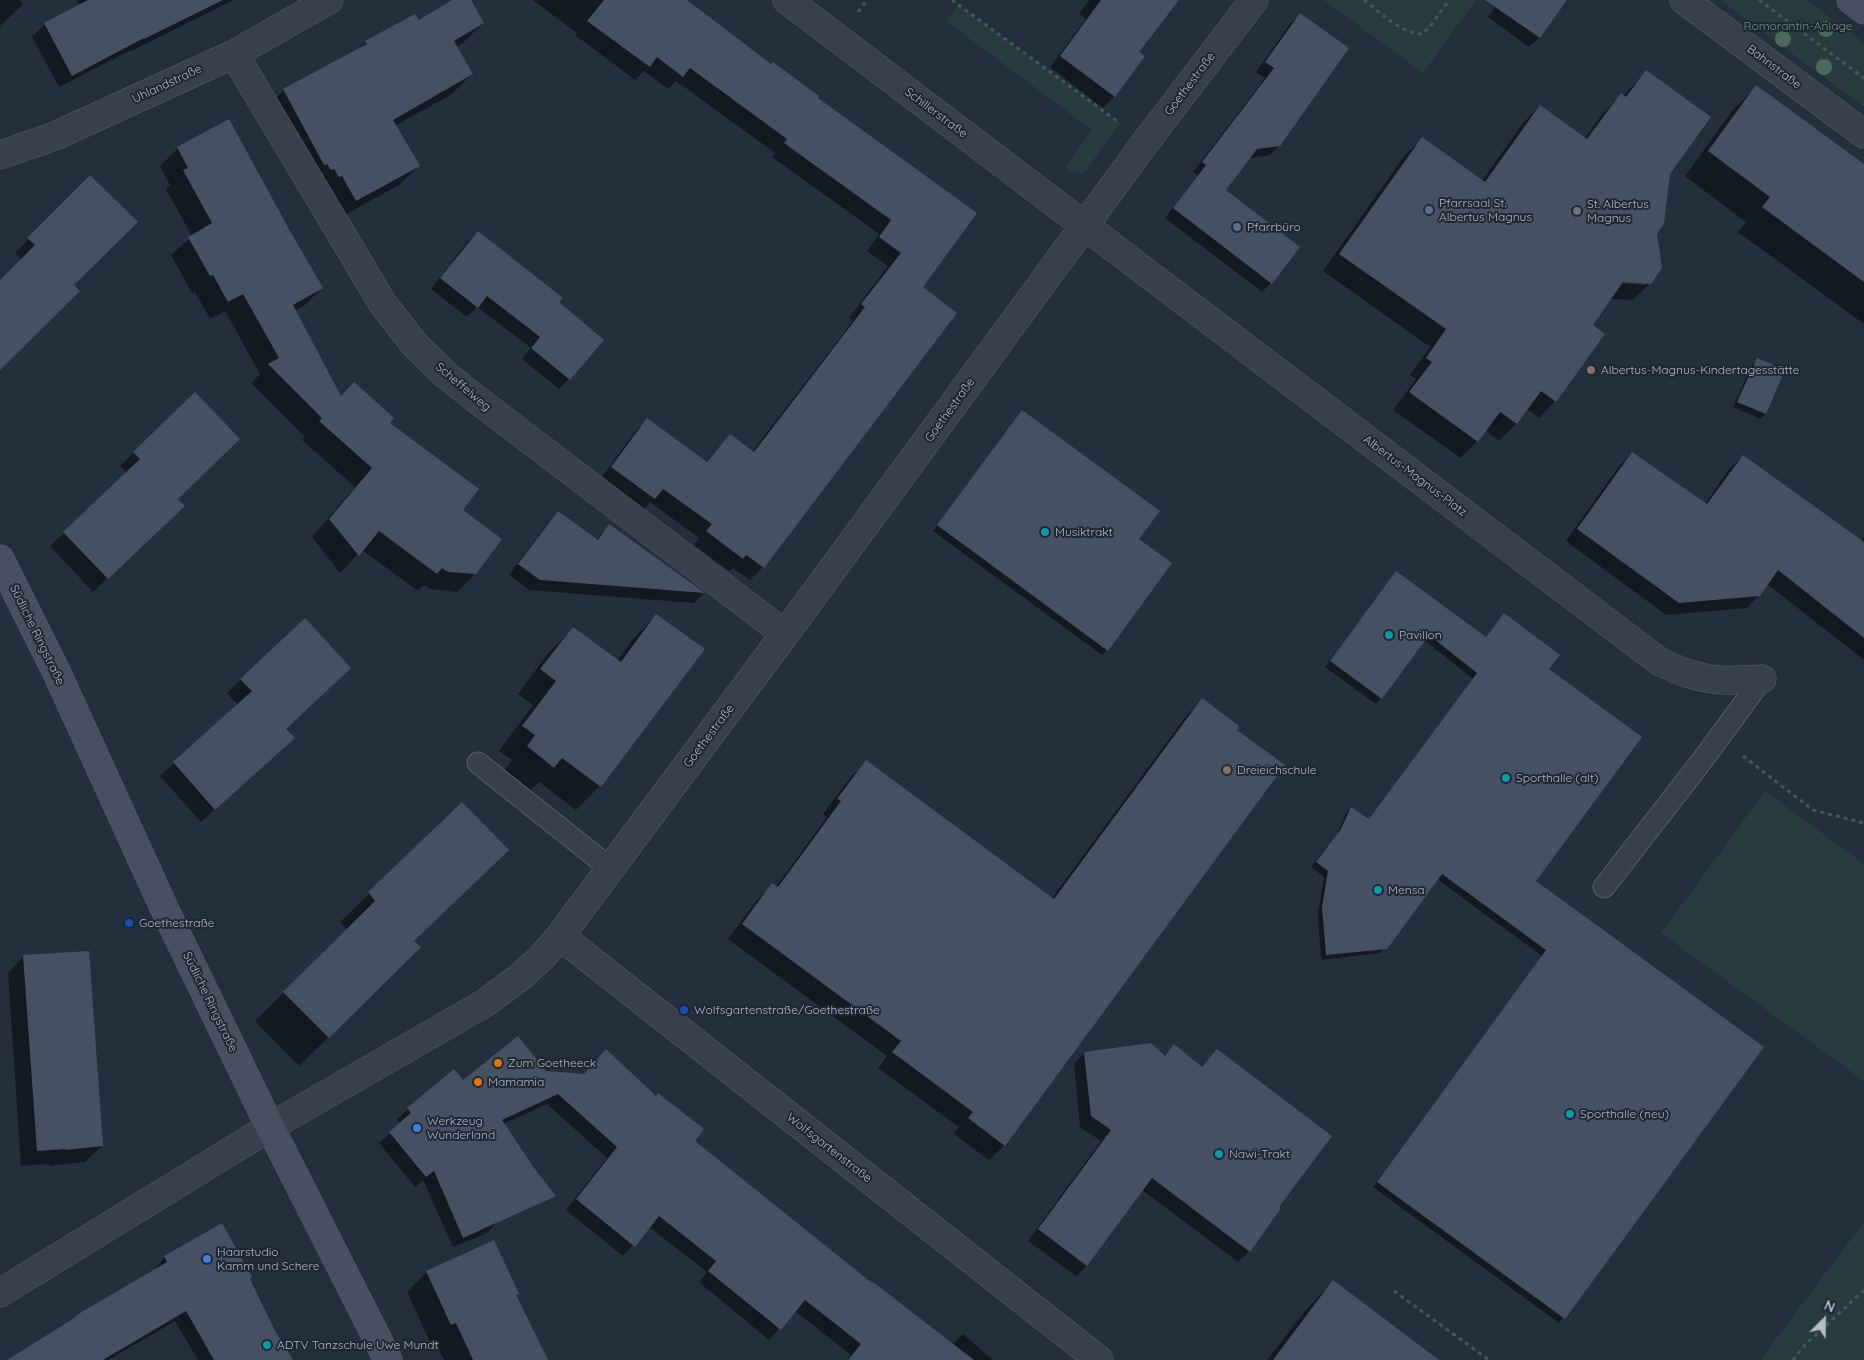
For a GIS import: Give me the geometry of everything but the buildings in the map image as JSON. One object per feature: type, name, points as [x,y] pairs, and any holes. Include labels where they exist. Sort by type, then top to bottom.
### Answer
[{"type":"main road","points":[[1850,0],[1864,10]]},
{"type":"main road","name":"Südliche Ringstraße","points":[[0,559],[56,671],[165,910],[270,1127],[388,1360]]},
{"type":"street","name":"Uhlandstraße","points":[[0,155],[55,136],[234,54],[329,0]]},
{"type":"street","name":"Schillerstraße","points":[[787,0],[1086,226]]},
{"type":"street","name":"Goethestraße","points":[[0,1293],[270,1127],[485,1003],[520,977],[542,957],[560,936],[785,634],[1145,143],[1254,0]]},
{"type":"street","name":"Bahnstraße","points":[[1684,0],[1864,134]]},
{"type":"street","name":"Scheffelweg","points":[[234,54],[383,304],[415,345],[446,375],[480,402],[785,634]]},
{"type":"street","name":"Albertus-Magnus-Platz","points":[[1086,226],[1660,662],[1702,679],[1722,681],[1762,679]]},
{"type":"street","name":"Wolfsgartenstraße","points":[[560,936],[1099,1360]]},
{"type":"lane","points":[[1604,887],[1762,679]]},
{"type":"lane","points":[[478,763],[610,868]]},
{"type":"path","points":[[952,0],[1145,143]]},
{"type":"path","points":[[1364,0],[1395,24],[1411,33],[1421,34],[1429,28],[1449,0]]},
{"type":"path","points":[[1760,0],[1864,78]]},
{"type":"path","points":[[1719,737],[1813,810],[1864,823]]},
{"type":"path","points":[[1793,1360],[1805,1345],[1864,1290]]},
{"type":"path","points":[[1394,1291],[1490,1360]]},
{"type":"green space","points":[[1324,0],[1476,0],[1423,73]]},
{"type":"green space","name":"Romorantin-Anlage","points":[[1720,0],[1806,0],[1864,43],[1864,107]]},
{"type":"green space","points":[[958,5],[1120,123],[1084,173],[1076,173],[1065,167],[1092,130],[946,21]]},
{"type":"green space","points":[[1765,791],[1864,864],[1864,1081],[1661,933]]},
{"type":"green space","points":[[1864,1222],[1864,1360],[1760,1360]]},
{"type":"place","name":"Pfarrsaal St. Albertus Magnus","points":[[1429,210]]},
{"type":"place","name":"St. Albertus Magnus","points":[[1577,211]]},
{"type":"place","name":"Pfarrbüro","points":[[1237,227]]},
{"type":"place","name":"Albertus-Magnus-Kindertagesstätte","points":[[1591,370]]},
{"type":"place","name":"Musiktrakt","points":[[1045,532]]},
{"type":"place","name":"Pavillon","points":[[1389,635]]},
{"type":"place","name":"Dreieichschule","points":[[1227,770]]},
{"type":"place","name":"Sporthalle (alt)","points":[[1506,778]]},
{"type":"place","name":"Mensa","points":[[1378,890]]},
{"type":"place","name":"Goethestraße","points":[[129,923]]},
{"type":"place","name":"Wolfsgartenstraße/Goethestraße","points":[[684,1010]]},
{"type":"place","name":"Zum Goetheeck","points":[[498,1063]]},
{"type":"place","name":"Mamamia","points":[[478,1082]]},
{"type":"place","name":"Sporthalle (neu)","points":[[1570,1114]]},
{"type":"place","name":"Werkzeug Wunderland","points":[[417,1128]]},
{"type":"place","name":"Nawi-Trakt","points":[[1219,1154]]},
{"type":"place","name":"Haarstudio Kamm und Schere","points":[[207,1259]]},
{"type":"place","name":"ADTV Tanzschule Uwe Mundt","points":[[267,1345]]}]
